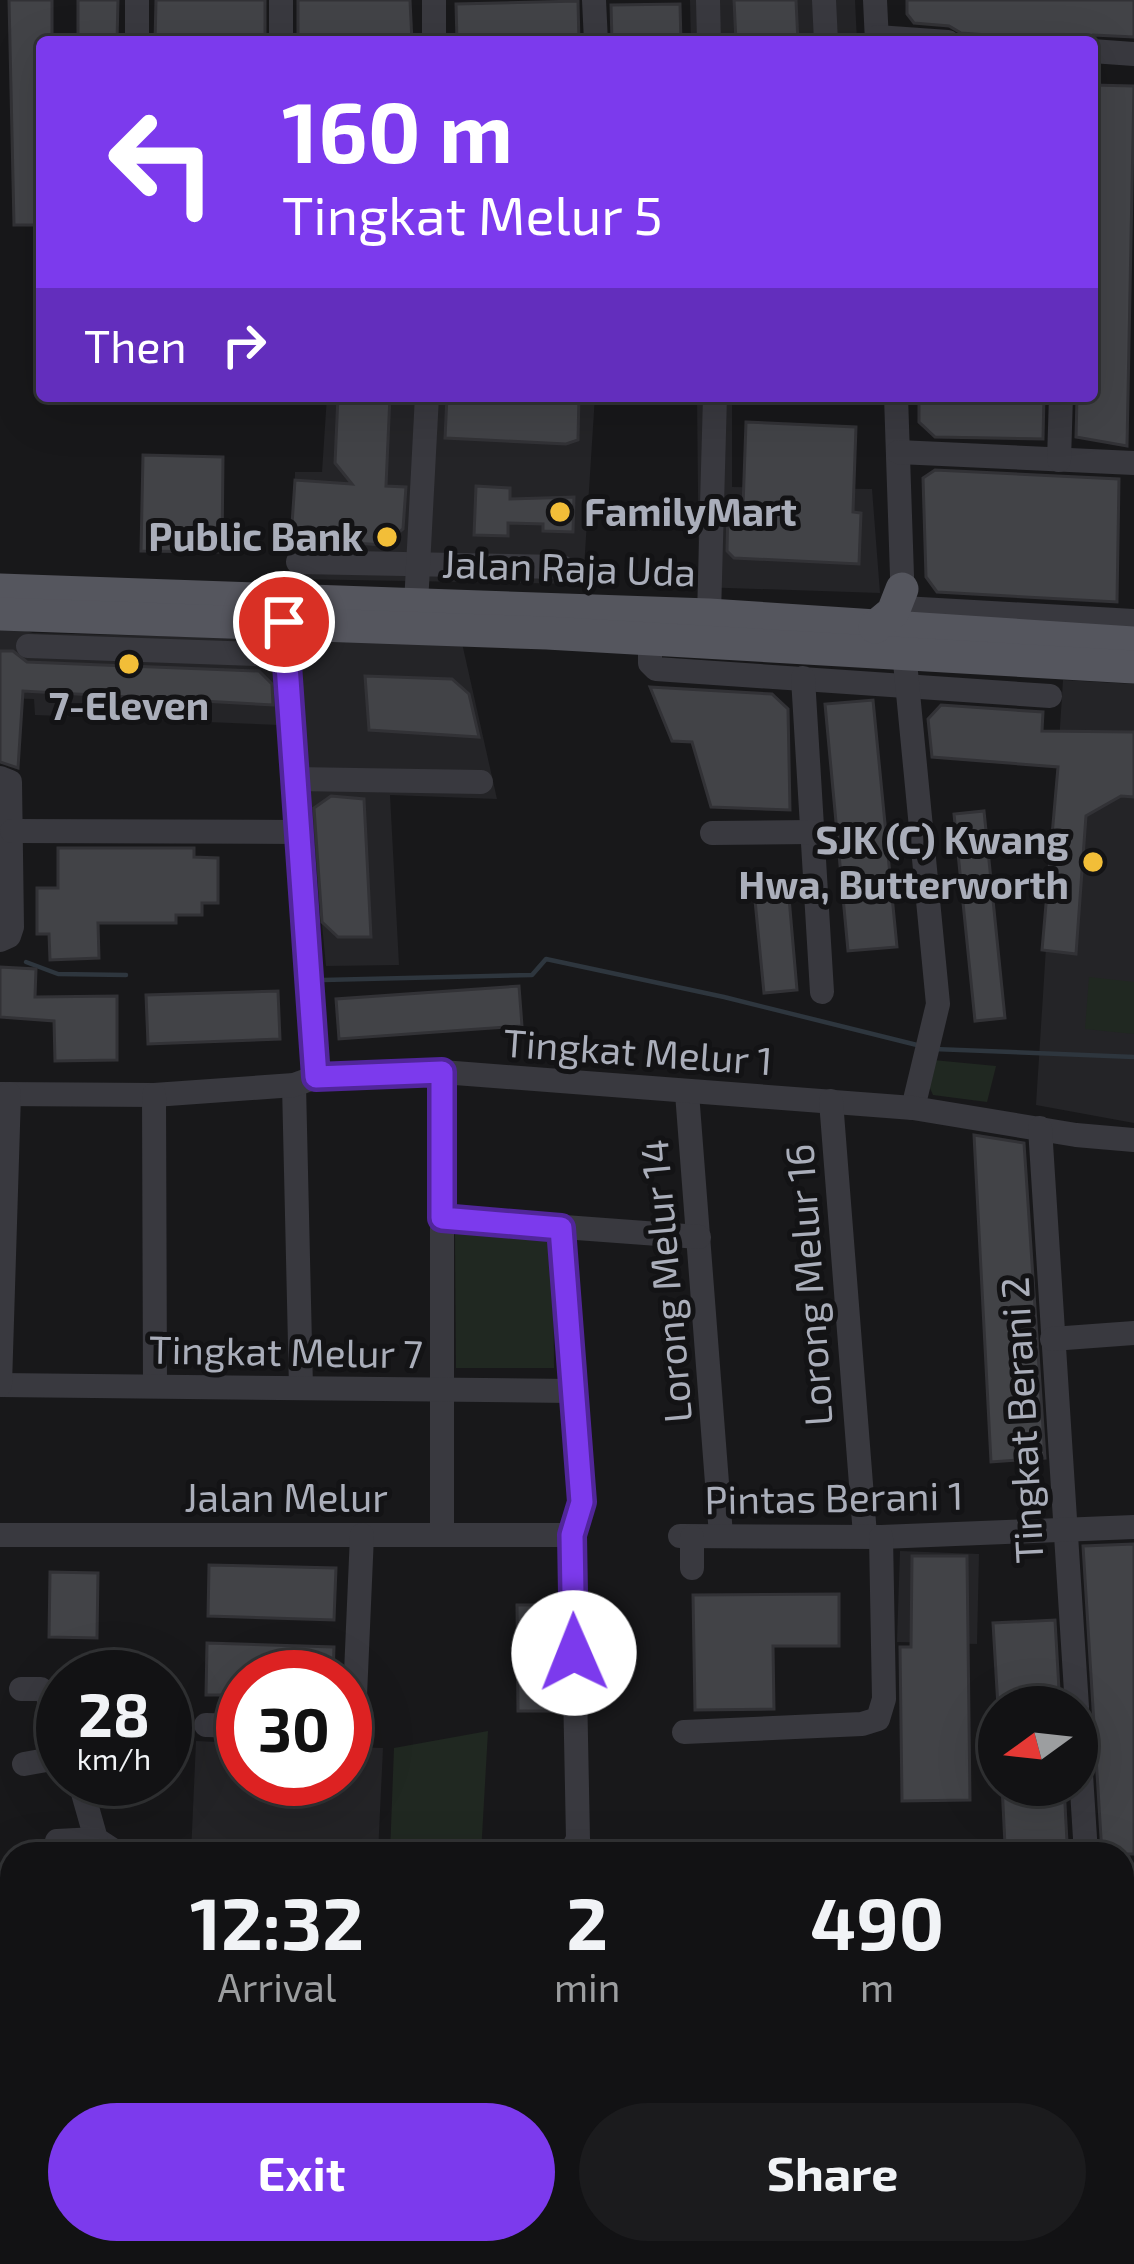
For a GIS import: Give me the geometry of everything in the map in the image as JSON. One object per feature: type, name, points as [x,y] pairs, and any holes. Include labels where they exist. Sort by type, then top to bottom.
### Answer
[{"type":"main road","name":"Jalan Raja Uda","points":[[0,590],[709,615],[898,632],[1134,667]]},
{"type":"main road","name":"Jalan Raja Uda","points":[[0,614],[285,639],[653,654],[898,632]]},
{"type":"main road","name":"Jalan Raja Uda","points":[[955,644],[1134,644]]},
{"type":"street","points":[[136,36],[137,0]]},
{"type":"street","points":[[280,0],[280,36]]},
{"type":"street","points":[[434,0],[434,36]]},
{"type":"street","points":[[594,0],[596,36]]},
{"type":"street","points":[[708,0],[710,36]]},
{"type":"street","points":[[824,0],[826,36]]},
{"type":"street","points":[[875,0],[877,36]]},
{"type":"street","points":[[1098,51],[1134,54]]},
{"type":"street","points":[[416,604],[427,402]]},
{"type":"street","points":[[709,615],[715,402]]},
{"type":"street","points":[[896,402],[898,632],[938,1004],[913,1108]]},
{"type":"street","points":[[1060,460],[1061,402]]},
{"type":"street","points":[[898,452],[1134,463]]},
{"type":"street","points":[[298,562],[562,567]]},
{"type":"street","points":[[526,607],[528,566]]},
{"type":"street","points":[[898,632],[1134,621]]},
{"type":"street","points":[[898,632],[1050,696]]},
{"type":"street","name":"Jalan Raja Uda","points":[[653,654],[803,678],[898,632]]},
{"type":"street","points":[[28,646],[285,639],[299,832],[305,1081],[301,1388]]},
{"type":"street","points":[[803,678],[822,992]]},
{"type":"street","points":[[0,778],[10,782],[12,831],[12,927],[9,936],[0,940]]},
{"type":"street","points":[[295,778],[481,782]]},
{"type":"street","points":[[12,831],[299,832]]},
{"type":"street","points":[[712,833],[812,832]]},
{"type":"street","points":[[442,1072],[442,1534]]},
{"type":"street","name":"Tingkat Melur 1","points":[[5,1094],[154,1095],[442,1072],[913,1108],[1134,1140]]},
{"type":"street","name":"Lorong Melur 14","points":[[687,1093],[721,1535]]},
{"type":"street","points":[[0,1385],[5,1094]]},
{"type":"street","points":[[154,1095],[155,1387]]},
{"type":"street","name":"Lorong Melur 16","points":[[684,1732],[862,1724],[878,1719],[884,1699],[831,1101]]},
{"type":"street","name":"Tingkat Berani 2","points":[[1040,1128],[1075,1686]]},
{"type":"street","points":[[442,1218],[699,1237]]},
{"type":"street","points":[[561,1228],[582,1502],[572,1535],[570,1842]]},
{"type":"street","points":[[1052,1339],[1134,1334]]},
{"type":"street","name":"Tingkat Melur 7","points":[[0,1385],[571,1391]]},
{"type":"street","name":"Pintas Berani 1","points":[[692,1568],[686,1536],[873,1536],[1134,1527]]},
{"type":"street","name":"Jalan Melur","points":[[0,1535],[572,1535]]},
{"type":"street","points":[[357,1650],[362,1535]]},
{"type":"street","points":[[21,1689],[36,1689]]},
{"type":"street","points":[[206,1725],[216,1725]]},
{"type":"street","points":[[24,1764],[36,1762]]},
{"type":"street","points":[[87,1806],[96,1839]]},
{"type":"street","name":"Tingkat Berani 2","points":[[1082,1806],[1084,1842]]},
{"type":"street","points":[[57,1841],[100,1842]]},
{"type":"shaded area","points":[[690,0],[855,0],[857,36],[691,36]]},
{"type":"shaded area","points":[[327,402],[595,402],[583,584],[292,579],[295,472],[322,472]]},
{"type":"shaded area","points":[[697,402],[732,402],[732,487],[872,489],[880,593],[699,587]]},
{"type":"shaded area","points":[[0,623],[33,633],[462,643],[497,799],[390,795],[399,965],[326,966],[303,726],[35,715],[34,699],[0,698]]},
{"type":"shaded area","name":"SJK (C) Kwang Hwa, Butterworth","points":[[1063,680],[1134,684],[1134,1123],[1036,1105]]},
{"type":"shaded area","points":[[1089,977],[1134,982],[1134,1034],[1085,1029]]},
{"type":"shaded area","points":[[933,1060],[996,1066],[987,1102],[933,1095],[929,1086]]},
{"type":"shaded area","points":[[455,1234],[553,1234],[554,1368],[456,1368]]},
{"type":"shaded area","points":[[900,1551],[979,1554],[977,1644],[897,1642]]},
{"type":"shaded area","points":[[488,1731],[482,1842],[390,1842],[394,1748]]},
{"type":"shaded area","points":[[196,1741],[216,1742],[216,1806],[372,1806],[372,1748],[383,1748],[379,1842],[192,1842]]},
{"type":"building","points":[[9,0],[52,0],[52,36],[36,36],[36,225],[14,225]]},
{"type":"building","points":[[78,0],[118,0],[117,36],[78,36]]},
{"type":"building","points":[[156,0],[265,0],[265,36],[155,36]]},
{"type":"building","points":[[298,0],[410,0],[412,36],[298,36]]},
{"type":"building","points":[[734,0],[796,0],[798,36],[736,36]]},
{"type":"building","points":[[907,0],[1134,0],[1134,37],[961,33],[949,26],[914,23],[907,14]]},
{"type":"building","points":[[578,1],[579,36],[457,36],[456,4]]},
{"type":"building","points":[[680,4],[681,36],[612,36],[611,5]]},
{"type":"building","points":[[1098,85],[1134,86],[1127,446],[1076,437],[1077,402],[1098,402]]},
{"type":"building","points":[[338,402],[390,402],[386,486],[406,487],[403,529],[384,545],[291,539],[295,480],[352,484],[335,463]]},
{"type":"building","points":[[447,402],[579,402],[578,440],[566,444],[445,438]]},
{"type":"building","points":[[919,402],[1044,402],[1043,439],[935,437],[919,422]]},
{"type":"building","points":[[746,422],[856,427],[853,512],[861,513],[859,564],[734,558],[727,551],[728,507],[743,507]]},
{"type":"building","points":[[143,455],[223,457],[222,552],[141,551]]},
{"type":"building","points":[[935,470],[1119,479],[1117,602],[937,592],[926,577],[923,478]]},
{"type":"building","points":[[476,486],[510,488],[510,499],[574,497],[573,532],[543,531],[543,524],[508,523],[508,536],[474,535]]},
{"type":"building","points":[[0,651],[13,651],[27,662],[259,671],[272,684],[273,705],[23,691],[18,768],[0,762]]},
{"type":"building","points":[[365,676],[452,679],[469,694],[479,737],[369,730]]},
{"type":"building","points":[[650,687],[772,694],[788,709],[790,810],[711,807],[692,742],[672,741]]},
{"type":"building","points":[[873,700],[897,947],[848,951],[825,704]]},
{"type":"building","points":[[941,705],[1043,712],[1042,731],[1134,732],[1134,797],[1121,796],[1086,816],[1076,954],[1042,950],[1058,767],[932,757],[928,719]]},
{"type":"building","points":[[331,796],[364,799],[371,937],[338,937],[322,922],[314,808]]},
{"type":"building","points":[[984,811],[1005,1018],[975,1021],[954,814]]},
{"type":"building","points":[[58,848],[194,848],[194,857],[218,858],[218,903],[202,903],[202,915],[176,915],[176,923],[98,923],[99,958],[50,960],[49,934],[37,934],[37,888],[58,888]]},
{"type":"building","points":[[788,886],[797,990],[764,993],[754,890]]},
{"type":"building","points":[[0,967],[36,969],[35,997],[117,996],[117,1060],[55,1061],[54,1021],[0,1017]]},
{"type":"building","points":[[519,986],[522,1026],[339,1039],[336,999]]},
{"type":"building","points":[[278,991],[280,1039],[148,1044],[146,995]]},
{"type":"building","points":[[974,1135],[1024,1143],[1045,1458],[991,1462]]},
{"type":"building","points":[[1134,1544],[1134,1842],[1101,1842],[1098,1686],[1092,1686],[1083,1546]]},
{"type":"building","points":[[912,1556],[967,1556],[970,1800],[902,1801],[900,1647],[911,1647]]},
{"type":"building","points":[[209,1565],[336,1568],[334,1620],[208,1616]]},
{"type":"building","points":[[50,1572],[98,1573],[97,1638],[49,1637]]},
{"type":"building","points":[[839,1594],[839,1646],[773,1646],[774,1709],[695,1710],[693,1595]]},
{"type":"building","points":[[517,1605],[557,1605],[559,1711],[518,1711]]},
{"type":"building","points":[[1055,1620],[1059,1686],[997,1686],[993,1623]]},
{"type":"building","points":[[207,1643],[334,1647],[216,1650],[216,1695],[206,1695]]},
{"type":"building","points":[[1003,1806],[1065,1806],[1067,1842],[1005,1842]]},
{"type":"waterway","points":[[323,980],[532,975],[546,959],[917,1045]]},
{"type":"waterway","points":[[26,962],[58,974],[126,975]]},
{"type":"waterway","points":[[934,1049],[1134,1057]]},
{"type":"place","name":"FamilyMart","points":[[560,512]]},
{"type":"place","name":"Public Bank","points":[[387,537]]},
{"type":"place","name":"7-Eleven","points":[[129,664]]},
{"type":"place","name":"SJK (C) Kwang Hwa, Butterworth","points":[[1093,862]]},
{"type":"route","points":[[284,622],[316,1077],[442,1072],[442,1218],[561,1228],[582,1502],[572,1535],[574,1653]]}]
